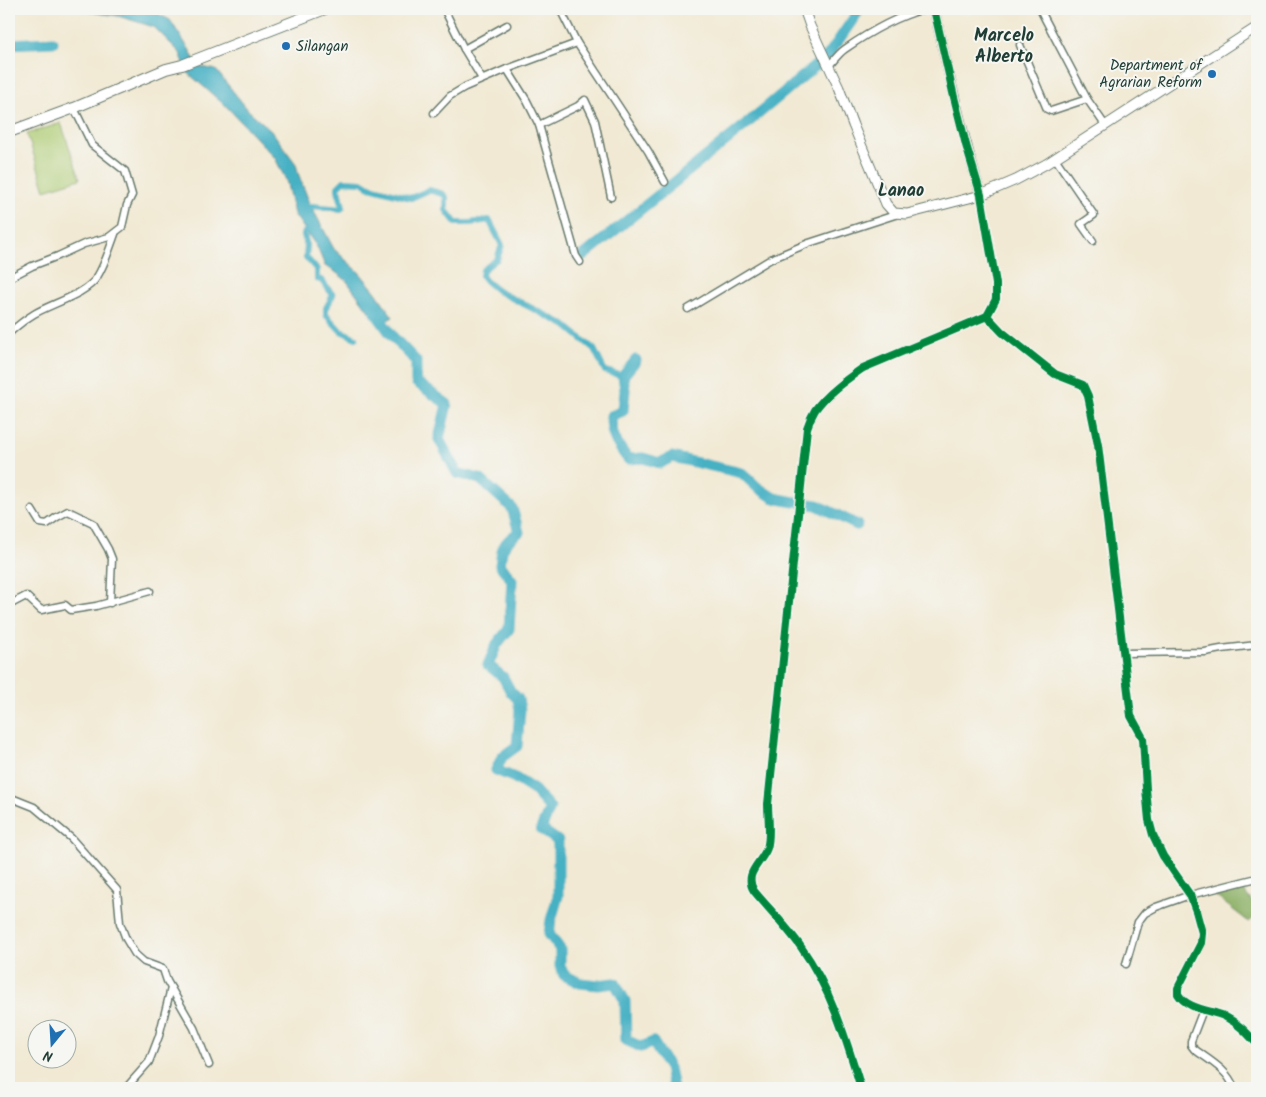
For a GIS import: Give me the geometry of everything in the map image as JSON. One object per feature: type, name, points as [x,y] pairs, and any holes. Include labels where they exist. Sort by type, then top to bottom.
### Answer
[{"type":"main road","points":[[9,132],[74,108],[166,69],[182,65],[325,9]]},
{"type":"street","points":[[444,9],[464,49],[482,79]]},
{"type":"street","points":[[560,9],[577,43],[648,151],[665,182]]},
{"type":"street","points":[[804,9],[839,88],[886,204],[894,212]]},
{"type":"street","points":[[826,60],[900,17],[925,9]]},
{"type":"street","points":[[861,1088],[836,1013],[815,968],[800,945],[750,886],[750,877],[767,848],[768,804],[807,428],[814,411],[839,386],[863,368],[987,316],[996,300],[996,284],[981,195],[966,145],[934,9]]},
{"type":"street","points":[[1040,9],[1087,98],[1105,126]]},
{"type":"street","points":[[464,49],[507,25]]},
{"type":"street","points":[[688,309],[771,259],[817,240],[894,212],[907,214],[919,212],[981,195],[1016,180],[1055,158],[1257,27]]},
{"type":"street","points":[[434,113],[457,91],[507,69],[577,43]]},
{"type":"street","points":[[1020,45],[1047,110],[1058,109],[1087,98]]},
{"type":"street","points":[[507,69],[527,100],[539,125],[576,256],[580,262]]},
{"type":"street","points":[[539,125],[578,106],[585,100],[595,120],[611,197]]},
{"type":"street","points":[[9,278],[84,244],[109,237],[122,227],[127,205],[132,195],[125,171],[92,145],[74,108]]},
{"type":"street","points":[[1055,158],[1094,215],[1081,224],[1093,241]]},
{"type":"street","points":[[9,333],[35,313],[63,301],[88,287],[96,279],[116,232]]},
{"type":"street","points":[[987,316],[1002,332],[1054,374],[1083,385],[1088,396],[1098,445],[1131,716],[1143,738],[1146,789],[1153,835],[1163,856],[1190,895],[1202,933],[1201,943],[1178,988],[1178,994],[1191,1005],[1223,1016],[1236,1023],[1257,1044]]},
{"type":"street","points":[[32,510],[40,523],[47,524],[68,511],[93,523],[112,559],[110,603]]},
{"type":"street","points":[[9,604],[26,596],[41,610],[66,605],[71,610],[110,603],[150,591]]},
{"type":"street","points":[[1123,653],[1205,652],[1257,645]]},
{"type":"street","points":[[9,797],[34,807],[71,838],[117,890],[120,923],[126,939],[135,954],[144,962],[163,969],[167,981],[194,1028],[209,1065]]},
{"type":"street","points":[[1126,964],[1141,917],[1150,910],[1190,895],[1257,878]]},
{"type":"street","points":[[126,1088],[149,1062],[159,1036],[172,988]]},
{"type":"street","points":[[1203,1010],[1190,1041],[1191,1046],[1218,1066],[1226,1074],[1234,1088]]},
{"type":"green space","points":[[61,123],[80,179],[45,190],[27,134]]},
{"type":"green space","points":[[1241,887],[1257,909],[1257,915],[1249,922],[1214,895]]},
{"type":"water","points":[[82,9],[149,9],[170,20],[198,66],[216,70],[249,111],[271,130],[296,164],[310,204],[334,249],[359,272],[393,317],[379,325],[346,280],[325,266],[317,247],[294,214],[286,180],[275,158],[228,108],[188,73],[180,53],[154,27],[118,16],[84,11]]},
{"type":"waterway","points":[[583,256],[738,131],[829,54],[860,9]]},
{"type":"waterway","points":[[9,44],[53,42]]},
{"type":"waterway","points":[[312,206],[341,209],[343,207],[338,187],[344,181],[362,182],[370,187],[411,198],[429,190],[443,194],[446,197],[446,210],[456,223],[489,220],[502,245],[497,259],[483,270],[482,276],[486,281],[498,291],[565,325],[594,349],[605,371],[623,376]]},
{"type":"waterway","points":[[305,232],[306,257],[317,270],[317,279],[321,280],[333,295],[326,308],[326,315],[341,331],[356,338]]},
{"type":"waterway","points":[[375,312],[393,337],[416,361],[416,382],[447,404],[439,439],[457,473],[480,479],[512,508],[519,532],[505,545],[500,565],[512,580],[509,629],[497,644],[488,665],[503,677],[511,692],[518,699],[520,710],[517,746],[502,757],[496,770],[515,778],[534,790],[550,808],[541,829],[558,841],[558,896],[549,934],[560,949],[560,966],[564,975],[580,983],[598,985],[615,983],[625,1001],[626,1040],[641,1047],[653,1042],[669,1068],[673,1088]]},
{"type":"waterway","points":[[636,360],[623,376],[625,390],[623,411],[611,416],[615,439],[628,459],[643,458],[660,463],[672,457],[742,473],[757,487],[774,498],[794,502]]},
{"type":"waterway","points":[[802,503],[817,505],[857,525]]},
{"type":"cycle path","points":[[861,1088],[837,1015],[821,980],[796,940],[754,891],[751,879],[754,869],[764,854],[768,843],[768,804],[807,428],[815,410],[825,398],[863,368],[987,316],[996,299],[996,284],[981,195],[966,145],[934,9]]},
{"type":"cycle path","points":[[987,316],[1002,332],[1055,374],[1083,385],[1088,396],[1098,445],[1131,716],[1143,738],[1149,820],[1153,835],[1163,856],[1190,895],[1202,933],[1201,943],[1178,988],[1178,994],[1193,1006],[1229,1019],[1242,1028],[1257,1044]]},
{"type":"place","name":"Silangan","points":[[286,46]]},
{"type":"place","name":"Department of Agrarian Reform","points":[[1212,74]]},
{"type":"district","name":"Marcelo Alberto","points":[[1004,45]]},
{"type":"district","name":"Lanao","points":[[901,190]]}]
